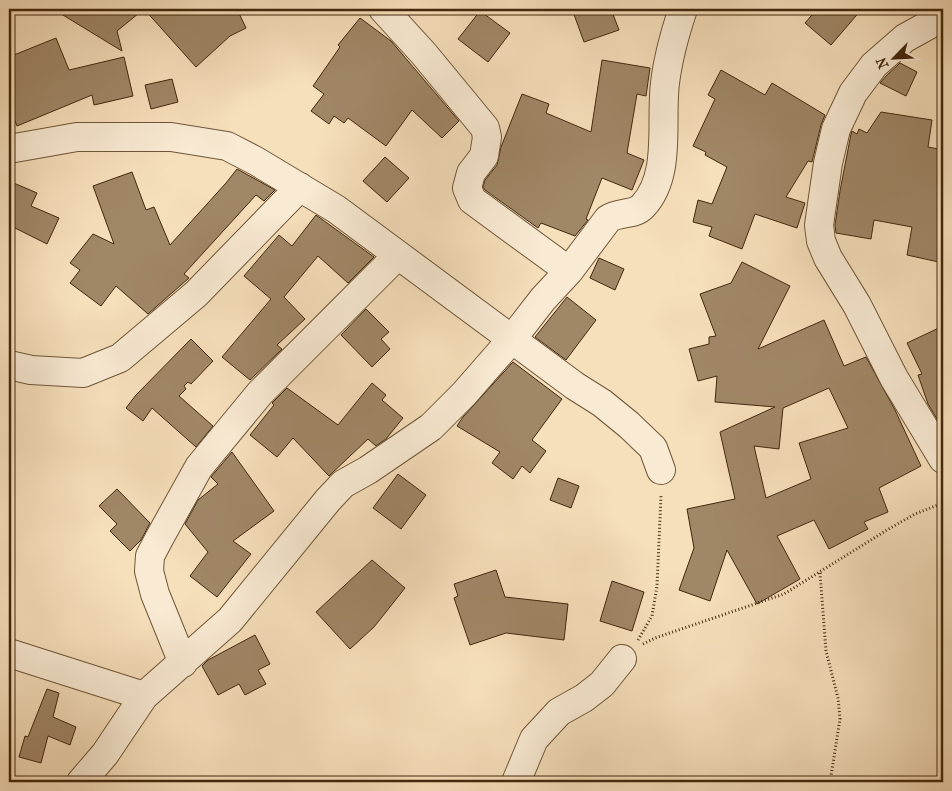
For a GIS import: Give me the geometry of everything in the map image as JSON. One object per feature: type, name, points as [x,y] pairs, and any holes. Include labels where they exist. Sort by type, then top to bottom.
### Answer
[{"type":"street","points":[[383,9],[424,54],[485,128],[487,137],[484,156],[471,173],[467,188],[472,200],[569,271]]},
{"type":"street","points":[[81,782],[105,754],[144,696],[230,620],[311,518],[343,484],[368,470],[432,427],[512,339],[543,299],[569,271],[608,219],[614,214],[638,211],[644,204],[657,185],[661,171],[665,83],[675,34],[683,9]]},
{"type":"street","points":[[943,17],[905,38],[874,65],[853,92],[836,129],[828,163],[819,225],[821,241],[828,258],[857,305],[894,378],[943,459]]},
{"type":"street","points":[[9,149],[76,136],[171,137],[227,146],[256,161],[336,210],[629,425],[653,448],[661,470]]},
{"type":"street","points":[[9,365],[31,370],[83,373],[120,358],[196,294],[300,187]]},
{"type":"street","points":[[183,663],[155,594],[148,571],[150,556],[160,537],[199,467],[260,393],[398,255]]},
{"type":"street","points":[[9,653],[144,696]]},
{"type":"street","points":[[516,782],[534,739],[559,712],[584,698],[602,684],[622,659]]},
{"type":"path","points":[[622,659],[642,635],[652,616],[657,586],[661,470]]},
{"type":"path","points":[[622,659],[655,638],[784,594],[894,526],[915,514],[943,503]]},
{"type":"path","points":[[820,572],[826,651],[838,698],[840,719],[830,782]]},
{"type":"building","points":[[53,9],[144,9],[117,31],[122,51]]},
{"type":"building","points":[[144,9],[237,9],[246,28],[230,36],[196,67]]},
{"type":"building","points":[[572,9],[611,9],[619,30],[584,42]]},
{"type":"building","points":[[817,9],[862,9],[831,45],[805,23]]},
{"type":"building","points":[[480,11],[510,33],[488,62],[458,39]]},
{"type":"building","points":[[360,18],[391,41],[459,121],[442,138],[412,110],[386,146],[348,118],[344,123],[334,116],[329,124],[311,111],[324,94],[313,86],[340,47],[338,45]]},
{"type":"building","points":[[56,38],[69,70],[124,57],[133,96],[94,105],[92,95],[17,126],[9,106],[9,57]]},
{"type":"building","points":[[602,60],[650,68],[646,96],[637,94],[627,153],[644,160],[632,190],[602,178],[586,219],[588,220],[575,236],[541,223],[538,228],[485,190],[483,187],[485,180],[497,165],[501,147],[522,94],[549,104],[546,113],[591,132]]},
{"type":"building","points":[[900,63],[917,72],[906,96],[880,83]]},
{"type":"building","points":[[721,70],[765,95],[772,83],[825,115],[812,162],[808,161],[786,197],[805,203],[797,228],[755,214],[742,249],[709,236],[712,227],[693,222],[698,200],[712,204],[727,167],[705,155],[706,152],[693,146],[715,99],[708,95]]},
{"type":"building","points":[[172,79],[178,102],[151,109],[145,85]]},
{"type":"building","points":[[881,112],[932,120],[928,147],[943,150],[938,186],[943,187],[943,263],[907,255],[912,227],[874,220],[871,239],[836,233],[835,225],[840,191],[852,131],[857,134],[859,129],[867,133]]},
{"type":"building","points":[[385,157],[409,178],[387,202],[363,181]]},
{"type":"building","points":[[237,169],[275,190],[264,201],[256,195],[184,274],[189,278],[148,314],[116,286],[101,306],[70,283],[80,270],[70,263],[93,234],[114,244],[93,186],[132,172],[146,210],[154,207],[170,245]]},
{"type":"building","points":[[9,181],[37,193],[31,206],[59,218],[47,244],[9,225]]},
{"type":"building","points":[[316,215],[374,257],[348,283],[318,256],[284,297],[305,319],[277,345],[282,349],[250,380],[222,357],[271,299],[244,276],[279,235],[292,246]]},
{"type":"building","points":[[599,258],[624,269],[615,290],[590,278]]},
{"type":"building","points":[[742,262],[790,286],[758,349],[824,320],[844,366],[866,357],[895,410],[921,466],[879,488],[888,512],[864,522],[868,529],[829,549],[814,520],[777,536],[800,579],[757,604],[727,550],[710,601],[679,590],[694,548],[687,509],[735,499],[720,432],[775,407],[715,402],[717,376],[698,381],[689,349],[709,344],[709,337],[716,336],[700,294],[731,283]],"holes":[[[829,388],[848,428],[799,443],[811,479],[766,498],[754,446],[779,449],[783,408]]]},
{"type":"building","points":[[567,297],[596,320],[566,360],[535,337]]},
{"type":"building","points":[[366,309],[389,332],[381,339],[390,349],[372,367],[341,335]]},
{"type":"building","points":[[943,326],[943,429],[928,404],[918,375],[922,374],[907,343]]},
{"type":"building","points":[[191,339],[213,361],[191,384],[188,382],[184,386],[186,389],[179,396],[213,426],[196,447],[152,408],[143,421],[126,408],[136,395]]},
{"type":"building","points":[[513,362],[562,399],[532,440],[546,451],[530,473],[522,466],[513,479],[492,463],[500,452],[457,426]]},
{"type":"building","points":[[372,383],[386,395],[382,400],[403,418],[386,439],[376,446],[368,439],[329,476],[293,438],[277,457],[250,435],[274,405],[272,403],[287,388],[338,425]]},
{"type":"building","points":[[232,452],[274,511],[233,541],[251,554],[217,597],[190,576],[208,552],[185,524],[198,500],[218,484],[211,477]]},
{"type":"building","points":[[398,474],[426,495],[401,529],[373,508]]},
{"type":"building","points":[[558,478],[579,486],[571,508],[550,500]]},
{"type":"building","points":[[117,489],[150,523],[141,540],[130,551],[110,531],[117,524],[99,506]]},
{"type":"building","points":[[372,560],[405,588],[374,627],[350,649],[316,612]]},
{"type":"building","points":[[496,570],[505,597],[568,604],[564,640],[506,633],[470,645],[454,598],[458,596],[454,584]]},
{"type":"building","points":[[612,581],[644,592],[632,631],[600,621]]},
{"type":"building","points":[[255,635],[270,664],[258,670],[266,684],[245,695],[239,684],[218,695],[202,666],[208,660]]},
{"type":"building","points":[[47,689],[59,693],[53,717],[76,727],[70,745],[48,736],[41,763],[19,757],[25,736],[28,737]]}]
